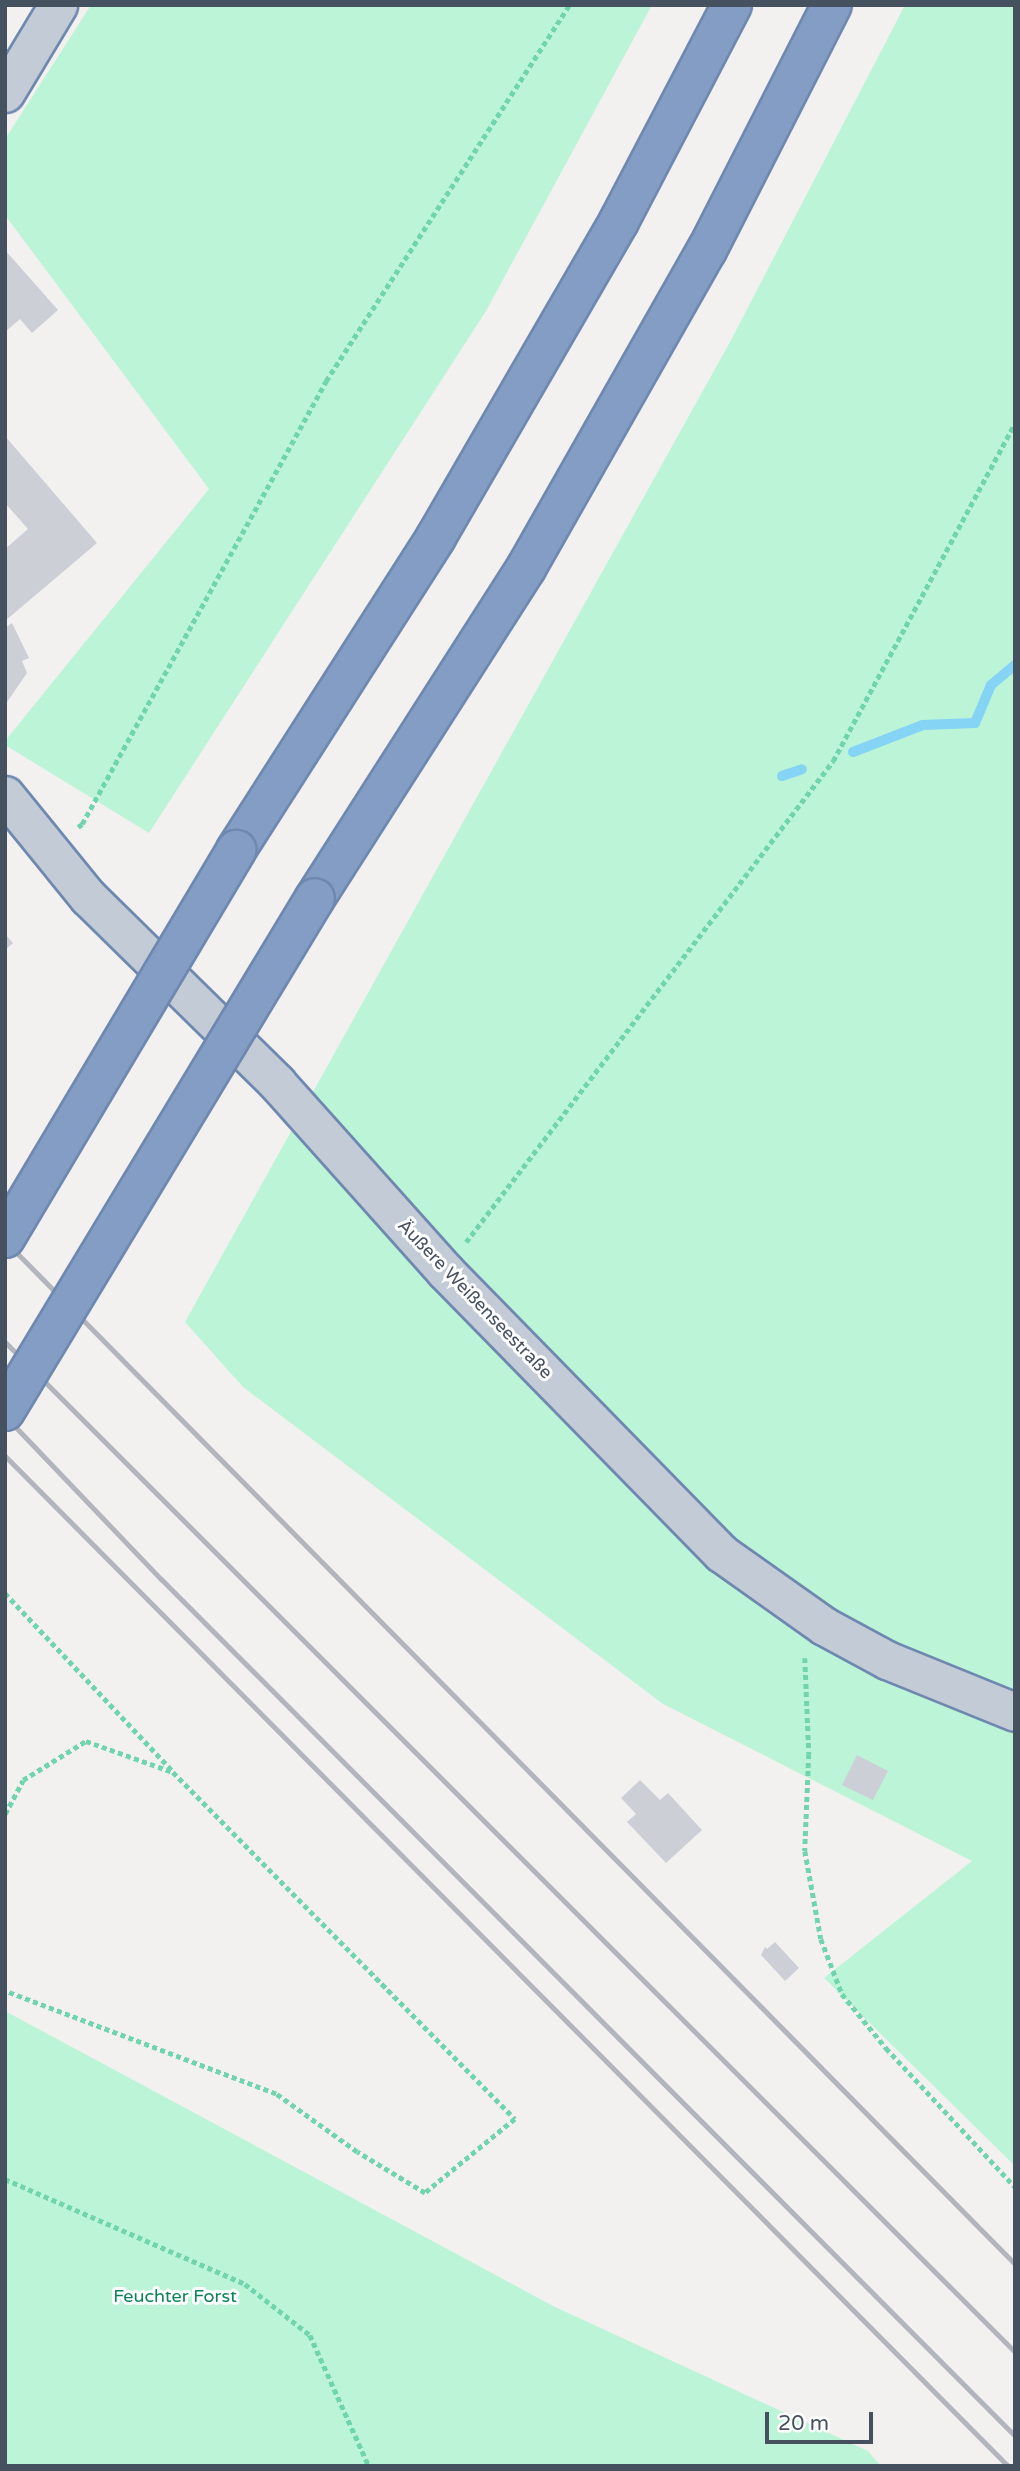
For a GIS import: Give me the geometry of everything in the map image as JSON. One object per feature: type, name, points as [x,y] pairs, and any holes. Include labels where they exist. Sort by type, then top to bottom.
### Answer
[{"type":"highway","points":[[5,1238],[236,850],[436,537],[619,221],[732,5]]},
{"type":"highway","points":[[5,1411],[315,898],[526,568],[707,250],[832,5]]},
{"type":"street","points":[[5,93],[58,5]]},
{"type":"street","name":"Äußere Weißenseestraße","points":[[5,795],[88,897],[277,1083],[445,1271],[721,1553],[824,1626],[887,1660],[1015,1712]]},
{"type":"path","points":[[47,847],[82,824],[326,381],[569,5]]},
{"type":"path","points":[[445,1271],[833,761],[1015,423]]},
{"type":"path","points":[[5,1593],[173,1772],[515,2119],[425,2193],[357,2152],[276,2094],[5,1991]]},
{"type":"path","points":[[824,1626],[805,1656],[809,1754],[806,1851],[821,1939],[842,1994],[886,2048],[1015,2188]]},
{"type":"path","points":[[5,1814],[23,1780],[86,1741],[173,1772]]},
{"type":"path","points":[[5,2179],[244,2284],[310,2335],[369,2466]]},
{"type":"green space","points":[[91,5],[652,5],[486,311],[149,833],[5,745],[5,741],[209,489],[5,215],[5,139]]},
{"type":"green space","points":[[905,5],[1015,5],[1015,2166],[824,1978],[972,1861],[663,1704],[243,1387],[185,1322],[730,342]]},
{"type":"green space","name":"Feuchter Forst","points":[[5,2011],[553,2306],[868,2451],[881,2466],[5,2466]]},
{"type":"building","points":[[5,250],[58,310],[32,333],[20,319],[5,332]]},
{"type":"building","points":[[5,436],[97,543],[5,621],[5,549],[28,529],[5,503]]},
{"type":"building","points":[[12,623],[29,658],[22,661],[27,673],[5,705],[5,628]]},
{"type":"building","points":[[5,934],[13,943],[5,950]]},
{"type":"building","points":[[857,1755],[888,1771],[873,1800],[842,1785]]},
{"type":"building","points":[[640,1780],[660,1800],[668,1793],[702,1830],[666,1863],[627,1822],[636,1814],[621,1798]]},
{"type":"building","points":[[775,1942],[799,1968],[785,1981],[761,1955],[765,1947],[767,1949]]},
{"type":"waterway","points":[[853,752],[923,725],[975,723],[991,685],[1015,665]]},
{"type":"waterway","points":[[782,776],[802,769]]},
{"type":"railway","points":[[5,1241],[1015,2264]]},
{"type":"railway","points":[[5,1342],[1015,2352]]},
{"type":"railway","points":[[5,1416],[161,1579],[1015,2436]]},
{"type":"railway","points":[[5,1456],[1008,2466]]}]
